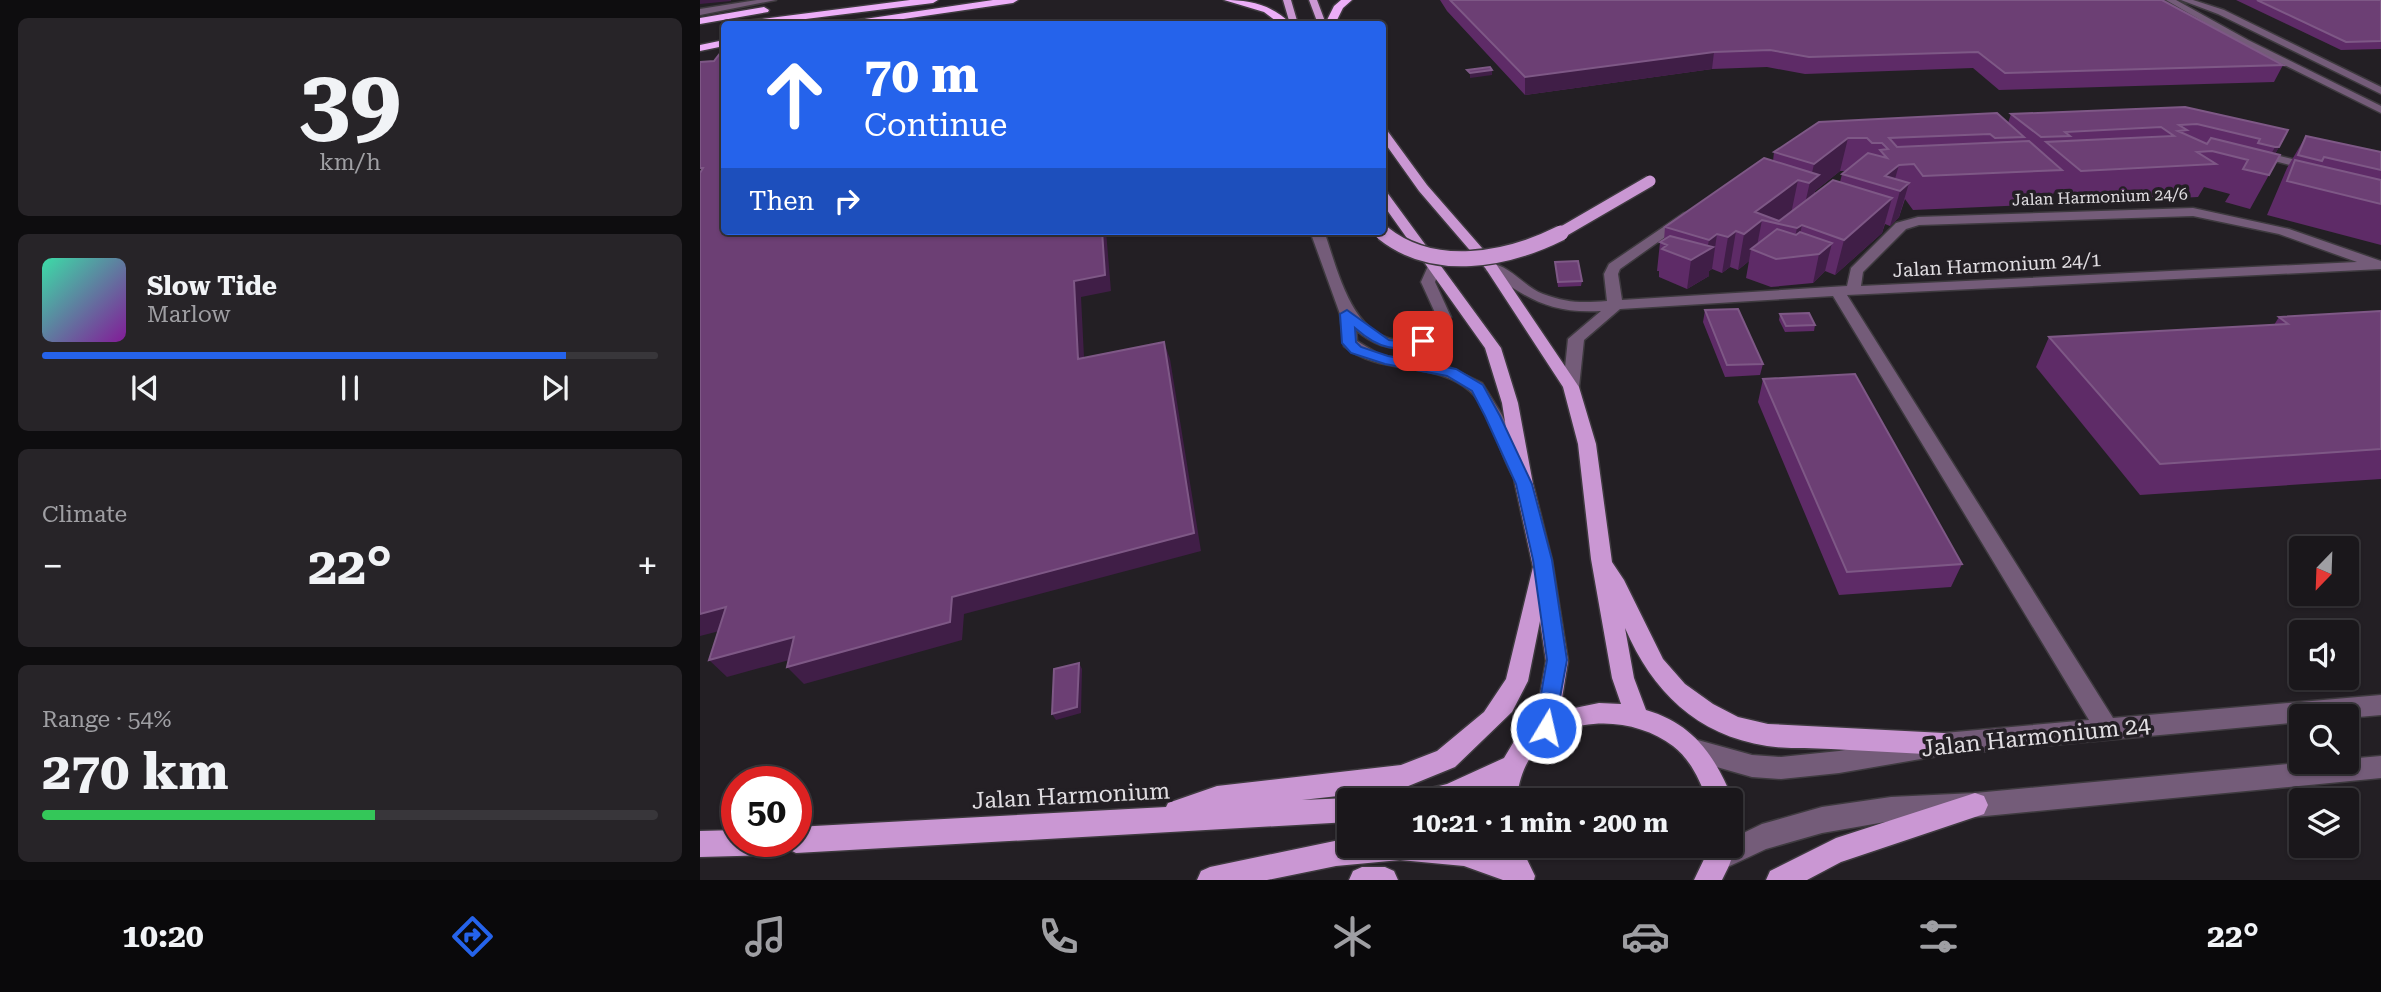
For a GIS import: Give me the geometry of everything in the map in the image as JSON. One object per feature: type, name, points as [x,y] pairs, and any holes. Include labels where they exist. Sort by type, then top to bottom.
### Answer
[{"type":"highway","points":[[753,21],[889,2],[933,0]]},
{"type":"highway","points":[[870,21],[1013,0]]},
{"type":"highway","points":[[1228,0],[1257,12],[1264,21]]},
{"type":"highway","points":[[1228,0],[1268,10],[1282,21]]},
{"type":"highway","points":[[1332,21],[1339,6],[1347,0]]},
{"type":"highway","points":[[766,21],[889,2]]},
{"type":"highway","points":[[700,21],[786,7]]},
{"type":"highway","points":[[700,30],[721,26]]},
{"type":"highway","points":[[700,48],[721,44]]},
{"type":"main road","points":[[1287,0],[1292,21]]},
{"type":"main road","points":[[1313,0],[1321,21]]},
{"type":"main road","points":[[1386,137],[1423,188],[1491,267],[1571,387],[1587,444],[1601,559],[1623,678],[1637,716]]},
{"type":"main road","points":[[1386,235],[1401,246],[1439,257],[1475,259],[1510,254],[1550,240],[1650,180]]},
{"type":"main road","points":[[1386,200],[1493,348],[1510,403],[1524,484],[1542,560],[1557,660],[1546,728]]},
{"type":"main road","points":[[1601,559],[1618,587],[1655,666],[1681,696],[1710,715],[1750,732],[1768,735],[1944,744]]},
{"type":"main road","points":[[1157,819],[1217,798],[1401,777],[1446,759],[1492,719],[1504,705],[1517,681],[1542,560]]},
{"type":"main road","points":[[1506,788],[1512,766],[1527,745],[1546,728],[1567,718],[1590,712],[1614,711],[1637,716],[1667,729],[1694,750],[1710,774],[1715,788]]},
{"type":"main road","points":[[1464,788],[1512,766]]},
{"type":"main road","points":[[1779,880],[1836,851],[1975,805]]},
{"type":"main road","name":"Jalan Harmonium","points":[[812,839],[1337,811]]},
{"type":"main road","points":[[700,844],[721,843]]},
{"type":"main road","points":[[1210,880],[1319,855],[1387,847],[1429,848],[1465,853],[1522,876]]},
{"type":"main road","points":[[1513,858],[1522,876]]},
{"type":"main road","points":[[1362,880],[1385,880]]},
{"type":"street","points":[[700,12],[772,0]]},
{"type":"street","points":[[2170,0],[2245,43],[2381,110]]},
{"type":"street","points":[[2184,0],[2207,6],[2249,25],[2381,91]]},
{"type":"street","points":[[2184,0],[2381,97]]},
{"type":"street","points":[[2217,0],[2381,81]]},
{"type":"street","points":[[2237,148],[2329,171]]},
{"type":"street","points":[[1571,387],[1576,339],[1615,306],[1611,274],[1617,264],[1700,206]]},
{"type":"street","name":"Jalan Harmonium 24/6","points":[[1845,291],[1856,271],[1901,226],[1918,221],[2193,212],[2216,215],[2334,247],[2379,265]]},
{"type":"street","points":[[1318,235],[1347,314],[1349,343],[1356,350],[1385,360],[1451,372],[1478,388],[1524,484]]},
{"type":"street","name":"Jalan Harmonium 24/1","points":[[1491,267],[1534,296],[1560,306],[1615,306],[1845,291],[2379,265]]},
{"type":"street","points":[[1347,314],[1372,336],[1385,343],[1398,346],[1423,341],[1434,333],[1444,317],[1428,282],[1434,267]]},
{"type":"street","points":[[1845,291],[2106,728]]},
{"type":"street","name":"Jalan Harmonium 24","points":[[1694,750],[1752,766],[1781,768],[1839,762],[1944,744],[2381,705]]},
{"type":"street","points":[[1715,861],[1762,837],[1822,820],[1891,809],[1975,805],[2381,767]]},
{"type":"building","points":[[1450,0],[2162,0],[2283,65],[2005,73],[1978,52],[1809,57],[1770,50],[1714,52],[1525,77]]},
{"type":"building","points":[[2257,0],[2381,0],[2381,41],[2346,42]]},
{"type":"building","points":[[721,52],[721,235],[1102,235],[1105,275],[1074,281],[1078,359],[1164,342],[1194,533],[952,597],[950,622],[787,667],[794,637],[709,660],[726,607],[700,614],[700,173],[703,168],[700,168],[700,62],[714,61]]},
{"type":"building","points":[[1490,67],[1492,70],[1470,73],[1467,70]]},
{"type":"building","points":[[2185,107],[2288,130],[2279,147],[2275,147],[2258,143],[2260,139],[2197,124],[2179,125],[2187,130],[2178,131],[2207,144],[2211,138],[2280,155],[2269,175],[2243,169],[2248,160],[2212,151],[2197,152],[2216,164],[2081,171],[2046,142],[2174,136],[2161,127],[2065,132],[2070,136],[2041,137],[2011,114]]},
{"type":"building","points":[[1997,113],[2024,137],[1995,138],[1990,134],[1889,138],[1897,147],[2029,141],[2062,170],[1923,176],[1914,164],[1899,165],[1885,176],[1909,183],[1900,191],[1842,174],[1868,153],[1887,158],[1880,150],[1888,149],[1882,143],[1872,143],[1867,138],[1848,138],[1814,164],[1774,152],[1819,122]]},
{"type":"building","points":[[2306,136],[2381,152],[2381,170],[2324,157],[2322,161],[2298,155]]},
{"type":"building","points":[[1764,158],[1819,175],[1809,183],[1798,180],[1755,212],[1779,221],[1833,180],[1892,198],[1844,240],[1802,225],[1797,228],[1762,220],[1744,234],[1736,231],[1728,237],[1717,234],[1709,240],[1665,227]]},
{"type":"building","points":[[2295,160],[2381,180],[2381,204],[2287,181]]},
{"type":"building","points":[[1777,229],[1796,235],[1800,232],[1832,243],[1819,254],[1776,259],[1751,249]]},
{"type":"building","points":[[1670,236],[1713,247],[1691,260],[1662,249],[1667,245],[1660,242]]},
{"type":"building","points":[[1578,261],[1582,281],[1558,282],[1555,262]]},
{"type":"building","points":[[1738,309],[1763,364],[1727,365],[1705,310]]},
{"type":"building","points":[[2381,311],[2381,449],[2160,464],[2049,337],[2288,324],[2279,317]]},
{"type":"building","points":[[1809,313],[1815,325],[1786,326],[1780,314]]},
{"type":"building","points":[[1855,374],[1962,564],[1847,572],[1763,379]]},
{"type":"building","points":[[1079,663],[1077,707],[1052,714],[1054,669]]},
{"type":"route","points":[[1423,341],[1398,346],[1385,343],[1372,336],[1347,314],[1349,343],[1356,350],[1385,360],[1451,372],[1478,388],[1493,416],[1524,484],[1542,560],[1557,660],[1546,728]]}]
